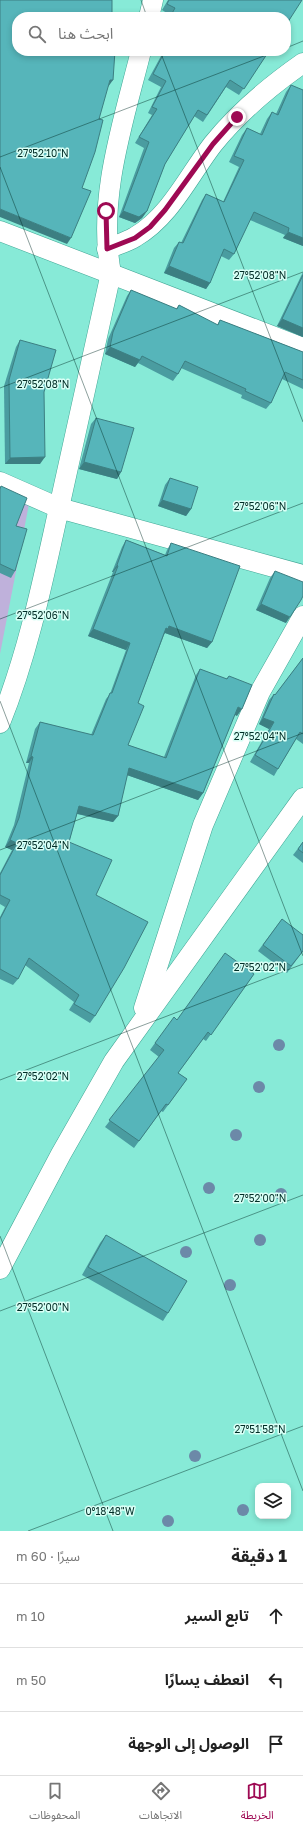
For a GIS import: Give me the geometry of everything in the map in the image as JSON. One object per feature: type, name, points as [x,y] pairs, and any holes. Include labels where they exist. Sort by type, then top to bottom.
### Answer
[{"type":"street","points":[[150,12],[153,0]]},
{"type":"street","points":[[0,723],[11,696],[36,609],[111,273],[107,249],[106,211],[118,141],[140,56]]},
{"type":"street","points":[[107,249],[135,238],[150,227],[165,210],[213,144],[237,117],[280,79],[303,63]]},
{"type":"street","points":[[0,232],[69,259],[111,273],[303,348]]},
{"type":"street","points":[[0,482],[59,508],[303,575]]},
{"type":"street","points":[[138,1026],[203,825],[260,692],[303,616]]},
{"type":"street","points":[[0,1269],[68,1141],[114,1061],[303,798]]},
{"type":"shaded area","points":[[0,492],[29,504],[0,654]]},
{"type":"building","points":[[0,0],[112,0],[112,12],[12,12],[12,56],[115,56],[113,80],[110,80],[99,119],[103,120],[95,152],[82,188],[91,191],[71,238],[0,209]]},
{"type":"building","points":[[169,0],[302,0],[291,17],[291,12],[173,12],[175,8],[167,4]]},
{"type":"building","points":[[162,56],[266,56],[244,89],[230,80],[207,115],[198,110],[165,164],[147,211],[139,217],[123,211],[149,142],[139,137],[157,109],[152,107],[166,81],[153,74]]},
{"type":"building","points":[[291,85],[303,90],[303,238],[288,232],[289,228],[254,212],[234,254],[224,249],[210,283],[169,266],[179,242],[183,243],[206,194],[224,202],[244,160],[234,156],[247,128],[262,135],[272,112],[278,115]]},
{"type":"building","points":[[303,275],[303,328],[282,319]]},
{"type":"building","points":[[131,290],[177,309],[179,305],[218,325],[220,320],[303,352],[303,380],[285,372],[271,403],[245,391],[246,389],[185,361],[178,374],[142,356],[140,360],[110,347],[113,332]]},
{"type":"building","points":[[20,340],[56,350],[44,392],[45,457],[10,458],[9,380]]},
{"type":"building","points":[[96,418],[134,428],[121,472],[84,462]]},
{"type":"building","points":[[170,478],[198,487],[191,509],[162,500]]},
{"type":"building","points":[[1,486],[27,498],[16,526],[27,529],[15,571],[0,564]]},
{"type":"building","points":[[126,540],[167,556],[171,543],[240,566],[212,642],[169,626],[168,629],[166,628],[138,703],[144,706],[128,745],[166,758],[200,669],[227,679],[229,676],[252,685],[242,709],[238,707],[203,793],[129,768],[118,816],[79,806],[69,842],[112,860],[96,895],[148,922],[124,968],[95,1016],[74,1004],[79,995],[29,958],[18,979],[0,969],[0,919],[10,900],[0,895],[0,875],[17,843],[10,840],[19,818],[33,757],[31,756],[40,722],[93,735],[110,693],[112,693],[130,643],[93,629],[118,566],[117,565]]},
{"type":"building","points":[[275,571],[303,582],[303,596],[290,617],[261,604]]},
{"type":"building","points":[[303,658],[303,734],[300,732],[278,769],[255,755],[274,722],[263,718],[274,694],[275,695]]},
{"type":"building","points":[[303,842],[303,853],[298,849]]},
{"type":"building","points":[[282,919],[303,935],[303,951],[291,966],[263,945]]},
{"type":"building","points":[[225,953],[254,974],[211,1035],[208,1032],[178,1073],[187,1079],[168,1105],[166,1104],[139,1141],[109,1120],[164,1050],[155,1043],[174,1017],[177,1020]]},
{"type":"building","points":[[106,1235],[187,1281],[168,1313],[88,1267]]},
{"type":"route","points":[[106,211],[107,249],[135,238],[150,227],[165,210],[213,144],[237,117]]}]
